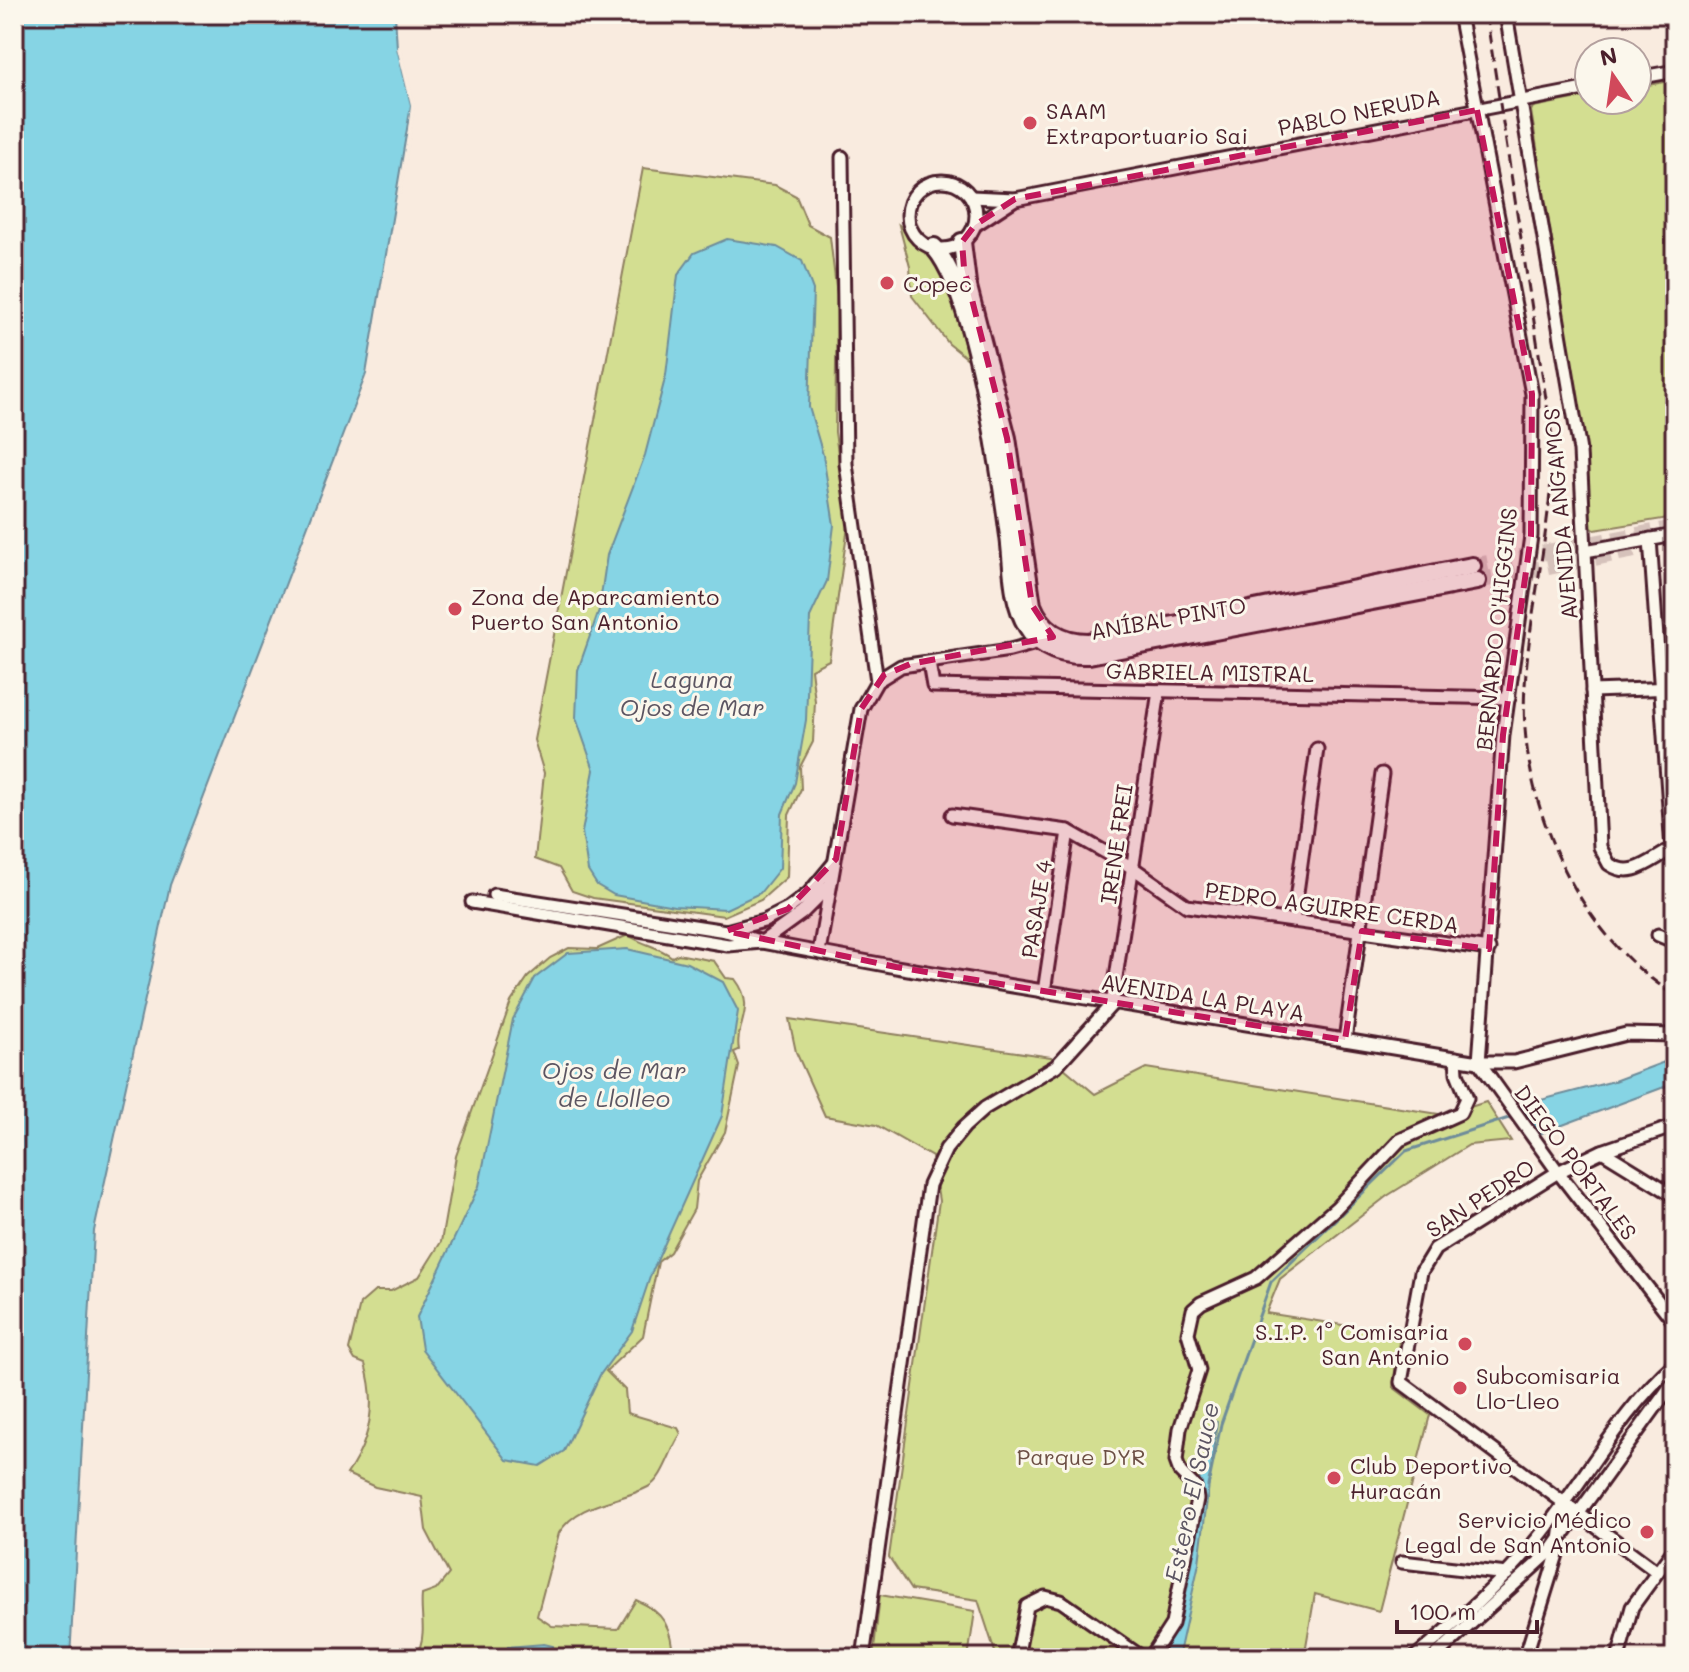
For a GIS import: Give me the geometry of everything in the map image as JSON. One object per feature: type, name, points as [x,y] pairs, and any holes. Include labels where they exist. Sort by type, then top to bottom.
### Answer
[{"type":"highway","points":[[962,242],[967,283],[1009,448],[1032,605],[1047,638]]},
{"type":"highway","points":[[934,247],[952,276],[979,370],[1001,479],[1017,601],[1028,628],[1047,638]]},
{"type":"highway","name":"ANÍBAL PINTO","points":[[1047,638],[1062,653],[1089,655],[1475,573]]},
{"type":"street","name":"BERNARDO O'HIGGINS","points":[[1459,14],[1532,394],[1531,536],[1509,698],[1479,1062]]},
{"type":"street","name":"AVENIDA ANGAMOS","points":[[1506,14],[1580,451],[1599,843],[1603,857],[1613,868],[1638,869],[1674,848]]},
{"type":"street","points":[[1653,75],[1675,71]]},
{"type":"street","name":"PABLO NERUDA","points":[[971,197],[1015,199],[1573,91]]},
{"type":"street","points":[[842,157],[846,464],[877,681]]},
{"type":"street","points":[[946,181],[961,186],[971,197],[976,210],[975,225],[962,242],[948,248],[934,247],[922,242],[910,226],[909,206],[915,194],[926,185],[946,181]]},
{"type":"street","name":"PABLO NERUDA","points":[[975,225],[1015,199]]},
{"type":"street","points":[[1585,551],[1675,535]]},
{"type":"street","points":[[1650,539],[1674,848]]},
{"type":"street","points":[[819,952],[861,709],[877,681],[901,666],[1047,638]]},
{"type":"street","name":"GABRIELA MISTRAL","points":[[929,663],[933,686],[1509,698]]},
{"type":"street","points":[[1592,691],[1675,688]]},
{"type":"street","name":"IRENE FREI","points":[[1112,1004],[1159,691]]},
{"type":"street","points":[[1293,921],[1317,749]]},
{"type":"street","points":[[1345,1040],[1382,774]]},
{"type":"street","name":"PEDRO AGUIRRE CERDA","points":[[952,815],[1068,831],[1133,868],[1187,906],[1489,949]]},
{"type":"street","name":"PASAJE 4","points":[[1044,992],[1068,831]]},
{"type":"street","points":[[726,931],[764,921],[788,909],[818,884],[836,859]]},
{"type":"street","points":[[472,902],[728,945],[762,942],[802,913],[832,882]]},
{"type":"street","name":"AVENIDA LA PLAYA","points":[[494,895],[726,931],[762,942],[1112,1004],[1479,1062],[1514,1062],[1626,1034],[1675,1035]]},
{"type":"street","points":[[1658,935],[1675,942]]},
{"type":"street","points":[[863,1658],[934,1173],[954,1137],[974,1117],[1056,1066],[1112,1004]]},
{"type":"street","points":[[1150,1658],[1172,1624],[1197,1499],[1195,1487],[1180,1472],[1176,1461],[1180,1429],[1199,1370],[1188,1333],[1190,1315],[1201,1303],[1256,1278],[1336,1208],[1400,1140],[1460,1113],[1467,1098],[1457,1073],[1456,1058]]},
{"type":"street","name":"DIEGO PORTALES","points":[[1479,1062],[1496,1091],[1675,1323]]},
{"type":"street","name":"SAN PEDRO","points":[[1565,1503],[1401,1382],[1421,1272],[1430,1254],[1558,1172],[1602,1151],[1675,1126]]},
{"type":"street","points":[[1602,1151],[1675,1196]]},
{"type":"street","points":[[1414,1658],[1507,1574],[1565,1503],[1627,1418],[1675,1363]]},
{"type":"street","points":[[1433,1658],[1531,1572],[1561,1538],[1675,1380]]},
{"type":"street","points":[[1565,1503],[1656,1571]]},
{"type":"street","points":[[1525,1658],[1561,1538],[1565,1503]]},
{"type":"street","points":[[1618,1658],[1625,1621],[1656,1571],[1675,1548]]},
{"type":"street","points":[[1402,1562],[1507,1574]]},
{"type":"street","points":[[1017,1658],[1027,1606],[1045,1597],[1061,1601],[1143,1658]]},
{"type":"highlighted area","points":[[1477,110],[1532,394],[1531,536],[1503,735],[1489,949],[1362,931],[1345,1040],[896,967],[726,931],[788,909],[836,859],[861,709],[884,675],[910,664],[1053,637],[1032,605],[1007,438],[964,268],[962,242],[975,225],[1015,199]]},
{"type":"green space","points":[[1675,80],[1675,517],[1595,530],[1590,527],[1579,408],[1531,111],[1533,107],[1573,99],[1573,116],[1653,116],[1653,84]]},
{"type":"green space","name":"Laguna Ojos de Mar","points":[[643,168],[775,185],[796,196],[808,225],[830,237],[837,296],[835,432],[848,526],[829,660],[811,669],[815,701],[813,742],[800,767],[801,789],[789,815],[787,877],[761,900],[724,916],[593,898],[572,891],[559,868],[535,859],[544,773],[534,740]]},
{"type":"green space","points":[[899,225],[929,251],[946,276],[968,359],[949,344],[912,296],[910,267]]},
{"type":"green space","points":[[628,935],[672,957],[678,954],[714,961],[726,978],[735,979],[745,999],[739,1050],[734,1052],[739,1066],[725,1132],[697,1181],[694,1209],[670,1252],[658,1262],[643,1336],[606,1371],[625,1390],[627,1413],[678,1428],[681,1434],[654,1483],[588,1509],[567,1522],[559,1533],[537,1616],[552,1626],[618,1629],[636,1600],[665,1622],[673,1658],[397,1658],[420,1647],[423,1634],[422,1595],[436,1590],[449,1574],[426,1530],[422,1497],[375,1487],[347,1474],[362,1448],[370,1421],[371,1393],[365,1364],[355,1360],[349,1350],[360,1304],[375,1291],[391,1291],[419,1277],[441,1242],[456,1156],[511,1002],[528,977],[550,958],[569,948],[597,949]]},
{"type":"green space","name":"Parque DYR","points":[[789,1019],[1051,1057],[1095,1094],[1146,1068],[1445,1115],[1486,1102],[1511,1141],[1469,1145],[1387,1196],[1280,1279],[1266,1313],[1400,1334],[1393,1387],[1430,1415],[1379,1611],[1315,1594],[1304,1658],[997,1658],[978,1600],[911,1590],[889,1557],[939,1201],[932,1157],[876,1125],[825,1116],[796,1052]]},
{"type":"green space","points":[[880,1595],[975,1611],[968,1658],[873,1658]]},
{"type":"water","points":[[14,14],[395,14],[397,48],[411,105],[366,374],[170,885],[94,1231],[70,1658],[14,1658]]},
{"type":"water","name":"Laguna Ojos de Mar","points":[[727,239],[777,247],[802,261],[813,290],[809,407],[823,455],[834,525],[827,581],[810,617],[806,720],[795,783],[782,814],[780,868],[760,893],[726,909],[674,906],[614,895],[597,885],[588,871],[582,832],[594,770],[576,718],[578,670],[599,610],[607,555],[645,455],[666,375],[678,275],[694,253]]},
{"type":"water","name":"Ojos de Mar de Llolleo","points":[[627,949],[687,963],[723,982],[738,1011],[722,1116],[651,1274],[632,1331],[600,1375],[564,1451],[540,1466],[507,1460],[422,1349],[417,1317],[479,1186],[513,1019],[535,978],[568,953]]},
{"type":"water","points":[[1675,1058],[1675,1083],[1528,1138],[1506,1109],[1614,1081]]},
{"type":"water","points":[[1217,1421],[1199,1563],[1178,1658],[1158,1658],[1192,1505]]},
{"type":"water","points":[[553,1646],[554,1658],[504,1658],[508,1647]]},
{"type":"pier","points":[[397,48],[401,49],[415,105],[400,198],[411,105]]},
{"type":"waterway","name":"Estero El Sauce","points":[[1208,1486],[1221,1424],[1271,1282],[1406,1151],[1515,1116]]},
{"type":"tunnel","points":[[1472,566],[1675,528]]},
{"type":"tunnel","points":[[1477,581],[1675,542]]},
{"type":"railway","points":[[1486,14],[1552,437],[1546,531],[1525,686],[1529,760],[1549,835],[1584,904],[1632,962],[1675,997]]},
{"type":"place","name":"SAAM Extraportuario Sai","points":[[1030,123]]},
{"type":"place","name":"Copec","points":[[887,283]]},
{"type":"place","name":"Zona de Aparcamiento Puerto San Antonio","points":[[455,609]]},
{"type":"place","name":"S.I.P. 1° Comisaria San Antonio","points":[[1465,1344]]},
{"type":"place","name":"Subcomisaria Llo-Lleo","points":[[1460,1388]]},
{"type":"place","name":"Club Deportivo Huracán","points":[[1334,1478]]},
{"type":"place","name":"Servicio Médico Legal de San Antonio","points":[[1647,1532]]}]
